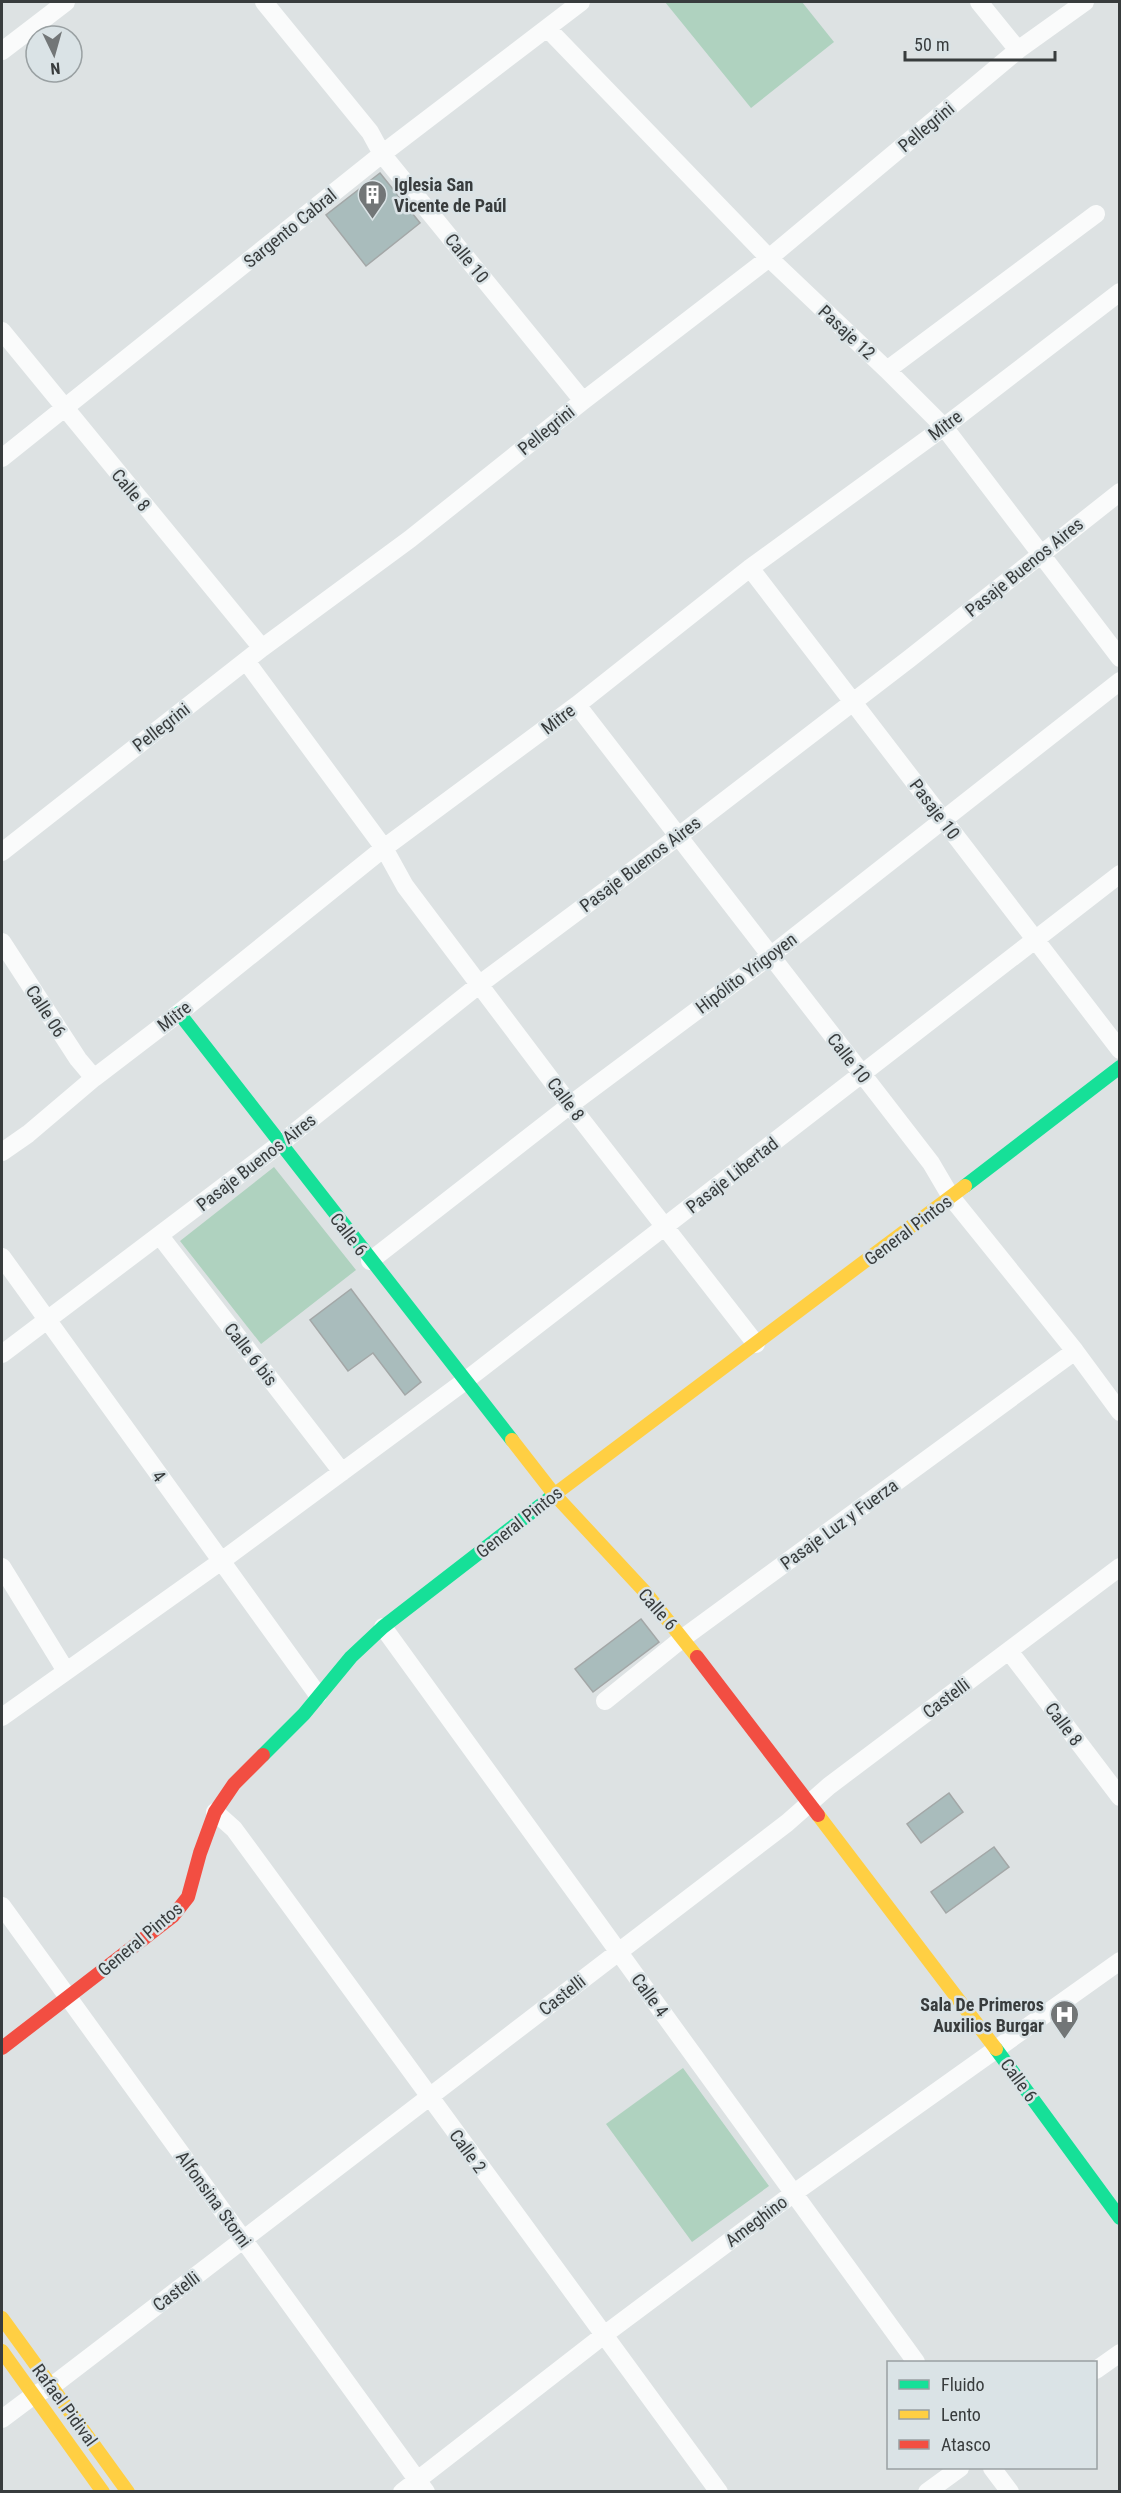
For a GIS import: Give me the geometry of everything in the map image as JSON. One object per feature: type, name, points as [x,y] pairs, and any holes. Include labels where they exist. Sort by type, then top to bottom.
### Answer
[{"type":"street","points":[[2,51],[66,2]]},
{"type":"street","name":"Calle 10","points":[[264,2],[370,132],[382,154],[583,401]]},
{"type":"street","name":"Sargento Cabral","points":[[2,458],[382,154],[581,2]]},
{"type":"street","points":[[979,2],[1018,50]]},
{"type":"street","name":"Pellegrini","points":[[2,852],[262,648],[410,539],[583,401],[769,258],[1018,50],[1085,2]]},
{"type":"street","name":"Pasaje 12","points":[[547,28],[769,258],[944,427],[1119,658]]},
{"type":"street","points":[[887,370],[1096,214]]},
{"type":"street","name":"Mitre","points":[[2,1152],[28,1134],[94,1078],[179,1013],[384,848],[577,705],[750,568],[944,427],[1119,292]]},
{"type":"street","name":"Calle 8","points":[[2,331],[262,648]]},
{"type":"street","name":"Pasaje Buenos Aires","points":[[2,1354],[280,1144],[480,984],[909,660],[1119,492]]},
{"type":"street","name":"Pasaje 10","points":[[750,568],[1119,1050]]},
{"type":"street","name":"Calle 8","points":[[246,661],[384,848],[405,886],[570,1105],[756,1344]]},
{"type":"street","name":"Hipólito Yrigoyen","points":[[370,1261],[570,1105],[770,956],[1119,681]]},
{"type":"street","name":"Calle 10","points":[[577,705],[680,835],[770,956],[931,1164],[951,1197],[1075,1351],[1119,1412]]},
{"type":"street","name":"Pasaje Libertad","points":[[2,1717],[220,1562],[465,1381],[1119,874]]},
{"type":"street","name":"Calle 06","points":[[2,942],[78,1059],[94,1078]]},
{"type":"street","name":"Calle 6","points":[[179,1013],[370,1261],[554,1494],[646,1593],[683,1638],[996,2049],[1119,2218]]},
{"type":"street","name":"General Pintos","points":[[2,2048],[173,1916],[188,1897],[200,1853],[215,1812],[234,1784],[304,1714],[351,1657],[383,1627],[554,1494],[951,1197],[1119,1067]]},
{"type":"street","name":"Calle 6 bis","points":[[160,1236],[342,1472]]},
{"type":"street","name":"4","points":[[2,1257],[318,1695]]},
{"type":"street","name":"Pasaje Luz y Fuerza","points":[[605,1701],[683,1638],[1075,1351]]},
{"type":"street","points":[[2,1567],[66,1671]]},
{"type":"street","name":"Castelli","points":[[2,2419],[34,2395],[52,2386],[244,2240],[619,1952],[829,1786],[1119,1567]]},
{"type":"street","name":"Calle 4","points":[[383,1627],[915,2361]]},
{"type":"street","name":"Calle 8","points":[[1010,1651],[1119,1797]]},
{"type":"street","name":"Calle 2","points":[[215,1812],[234,1829],[718,2492]]},
{"type":"street","name":"Alfonsina Storni","points":[[2,1906],[422,2486]]},
{"type":"street","name":"Ameghino","points":[[402,2492],[422,2486],[604,2335],[794,2193],[1119,1961]]},
{"type":"street","name":"Rafael Pidival","points":[[2,2318],[128,2492]]},
{"type":"street","name":"Rafael Pidival","points":[[2,2351],[104,2492]]},
{"type":"street","points":[[1097,2369],[1119,2353]]},
{"type":"street","points":[[927,2492],[959,2469]]},
{"type":"street","points":[[993,2469],[1010,2492]]},
{"type":"green space","points":[[665,2],[802,2],[834,42],[751,108]]},
{"type":"green space","points":[[274,1167],[356,1270],[261,1344],[180,1241]]},
{"type":"green space","points":[[683,2068],[769,2186],[692,2242],[606,2124]]},
{"type":"building","name":"Iglesia San Vicente de Paúl","points":[[380,173],[420,223],[366,266],[326,215]]},
{"type":"building","points":[[351,1289],[421,1382],[405,1395],[373,1353],[348,1371],[310,1320]]},
{"type":"building","points":[[641,1619],[659,1642],[593,1692],[575,1669]]},
{"type":"building","points":[[949,1793],[963,1812],[921,1843],[907,1824]]},
{"type":"building","points":[[994,1847],[1009,1867],[946,1913],[931,1892]]},
{"type":"traffic: fast","points":[[179,1013],[512,1440]]},
{"type":"traffic: fast","points":[[965,1186],[1120,1067]]},
{"type":"traffic: fast","points":[[263,1755],[304,1714],[351,1657],[383,1627],[555,1494]]},
{"type":"traffic: fast","points":[[996,2049],[1120,2218]]},
{"type":"traffic: slow","points":[[555,1494],[965,1186]]},
{"type":"traffic: slow","points":[[512,1440],[554,1494],[646,1593],[697,1657]]},
{"type":"traffic: slow","points":[[818,1815],[996,2049]]},
{"type":"traffic: slow","points":[[2,2318],[128,2492]]},
{"type":"traffic: slow","points":[[2,2351],[103,2492]]},
{"type":"traffic: jam","points":[[697,1657],[818,1815]]},
{"type":"traffic: jam","points":[[2,2048],[173,1916],[188,1897],[200,1853],[215,1812],[234,1784],[263,1755]]},
{"type":"place","name":"Iglesia San Vicente de Paúl","points":[[373,220]]},
{"type":"place","name":"Sala De Primeros Auxilios Burgar","points":[[1065,2040]]}]
